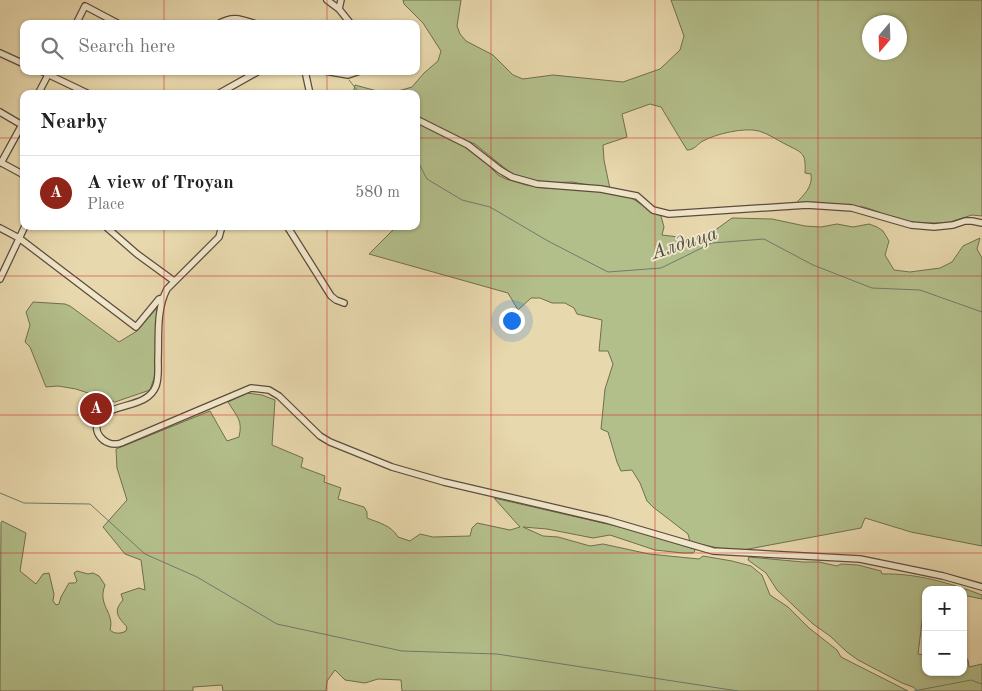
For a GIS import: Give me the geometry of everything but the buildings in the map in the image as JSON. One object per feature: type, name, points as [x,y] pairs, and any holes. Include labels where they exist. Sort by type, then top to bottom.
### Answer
[{"type":"street","points":[[327,0],[339,9],[348,20]]},
{"type":"street","points":[[339,9],[342,0]]},
{"type":"street","points":[[78,20],[85,6],[111,20]]},
{"type":"street","points":[[224,20],[235,18],[242,20]]},
{"type":"street","points":[[0,52],[20,62]]},
{"type":"street","points":[[40,90],[48,75]]},
{"type":"street","points":[[53,75],[81,90]]},
{"type":"street","points":[[225,90],[252,75]]},
{"type":"street","points":[[306,75],[309,90]]},
{"type":"street","points":[[0,112],[20,122]]},
{"type":"street","points":[[420,121],[468,145],[512,177],[537,184],[601,189],[636,196],[642,199],[648,206],[659,212],[669,214],[807,205],[852,208],[912,224],[934,227],[972,221],[982,223]]},
{"type":"street","points":[[20,128],[1,162],[20,173]]},
{"type":"street","points":[[0,228],[19,238],[136,327],[159,299],[162,298]]},
{"type":"street","points":[[0,279],[23,230]]},
{"type":"street","points":[[110,230],[137,254],[174,280]]},
{"type":"street","points":[[221,230],[219,237],[174,280],[162,298],[159,313],[158,380],[155,389],[142,400],[115,409],[102,416],[98,421],[98,434],[102,440],[111,445],[118,445],[251,388],[260,388],[270,390],[279,396],[320,436],[330,442],[392,467],[444,482],[607,520],[713,550],[860,559],[943,576],[982,587]]},
{"type":"street","points":[[290,230],[331,296],[344,303]]},
{"type":"green space","points":[[403,0],[461,0],[457,26],[460,34],[466,41],[493,55],[513,75],[523,79],[553,75],[623,82],[660,69],[680,50],[684,36],[671,0],[982,0],[982,216],[972,215],[947,223],[915,223],[864,207],[795,204],[811,183],[811,174],[805,173],[805,161],[800,152],[766,134],[753,130],[730,132],[715,136],[687,150],[661,107],[650,104],[622,114],[627,137],[603,145],[610,189],[572,182],[541,183],[512,174],[475,144],[420,118],[420,90],[402,90],[412,87],[438,61],[441,51],[423,23],[404,4]]},
{"type":"green space","points":[[355,85],[373,90],[354,90]]},
{"type":"green space","points":[[420,122],[474,151],[498,175],[506,179],[544,188],[571,187],[627,195],[644,206],[663,212],[661,216],[664,227],[662,235],[687,238],[700,237],[714,231],[732,218],[772,219],[805,226],[821,227],[837,224],[853,227],[869,224],[883,231],[889,241],[885,255],[894,270],[910,272],[940,268],[952,262],[963,246],[980,238],[977,249],[982,258],[982,546],[911,532],[865,518],[861,528],[743,550],[723,549],[690,542],[688,534],[647,501],[640,483],[632,470],[621,471],[608,432],[601,429],[605,389],[613,364],[608,351],[599,351],[602,320],[577,314],[574,308],[565,303],[552,303],[540,298],[531,298],[518,310],[508,293],[369,254],[393,230],[420,230]]},
{"type":"green space","points":[[33,302],[70,306],[119,342],[137,331],[157,308],[155,375],[150,390],[115,402],[76,389],[58,386],[46,387],[30,347],[25,342],[30,325],[26,312]]},
{"type":"green space","points":[[247,393],[262,395],[275,400],[272,445],[303,458],[301,467],[325,476],[324,482],[341,488],[338,499],[364,507],[367,512],[367,518],[388,527],[398,537],[410,541],[420,534],[433,537],[470,536],[472,528],[477,523],[510,530],[520,527],[494,498],[642,532],[694,549],[695,551],[693,553],[683,553],[655,550],[610,535],[593,538],[547,529],[523,527],[543,536],[558,537],[590,546],[603,544],[649,554],[699,559],[703,556],[751,566],[762,575],[770,595],[788,607],[809,628],[837,650],[841,657],[908,691],[402,691],[401,680],[378,679],[365,683],[345,680],[335,670],[327,681],[326,691],[223,691],[222,685],[193,687],[193,691],[0,691],[2,521],[26,533],[20,571],[36,584],[43,574],[49,573],[54,594],[53,601],[56,605],[59,604],[69,583],[77,581],[74,573],[77,571],[88,574],[93,573],[99,576],[105,585],[103,598],[110,618],[110,630],[118,633],[126,631],[127,627],[119,618],[117,611],[123,600],[121,594],[139,588],[145,590],[141,560],[125,554],[103,527],[127,500],[117,468],[116,449],[210,411],[227,441],[239,437],[240,422],[228,402]]},
{"type":"green space","points":[[749,557],[819,562],[837,566],[841,564],[858,565],[881,571],[882,574],[907,575],[954,586],[922,586],[922,622],[918,654],[922,654],[922,676],[967,676],[967,659],[969,667],[982,664],[982,691],[918,691],[858,660],[813,624],[777,590],[766,573],[748,560]]},
{"type":"green space","points":[[967,590],[982,595],[982,599],[967,596]]},
{"type":"waterway","name":"Алдица","points":[[349,80],[357,90]]},
{"type":"waterway","name":"Алдица","points":[[420,166],[427,179],[462,200],[490,207],[548,241],[608,272],[661,268],[712,243],[764,239],[813,265],[872,288],[920,290],[982,312]]},
{"type":"waterway","points":[[0,493],[24,503],[90,504],[145,554],[197,577],[277,624],[402,651],[497,654],[738,691]]},
{"type":"waterway","points":[[914,691],[971,680],[982,684]]},
{"type":"place","name":"A view of Troyan","points":[[96,409]]}]
